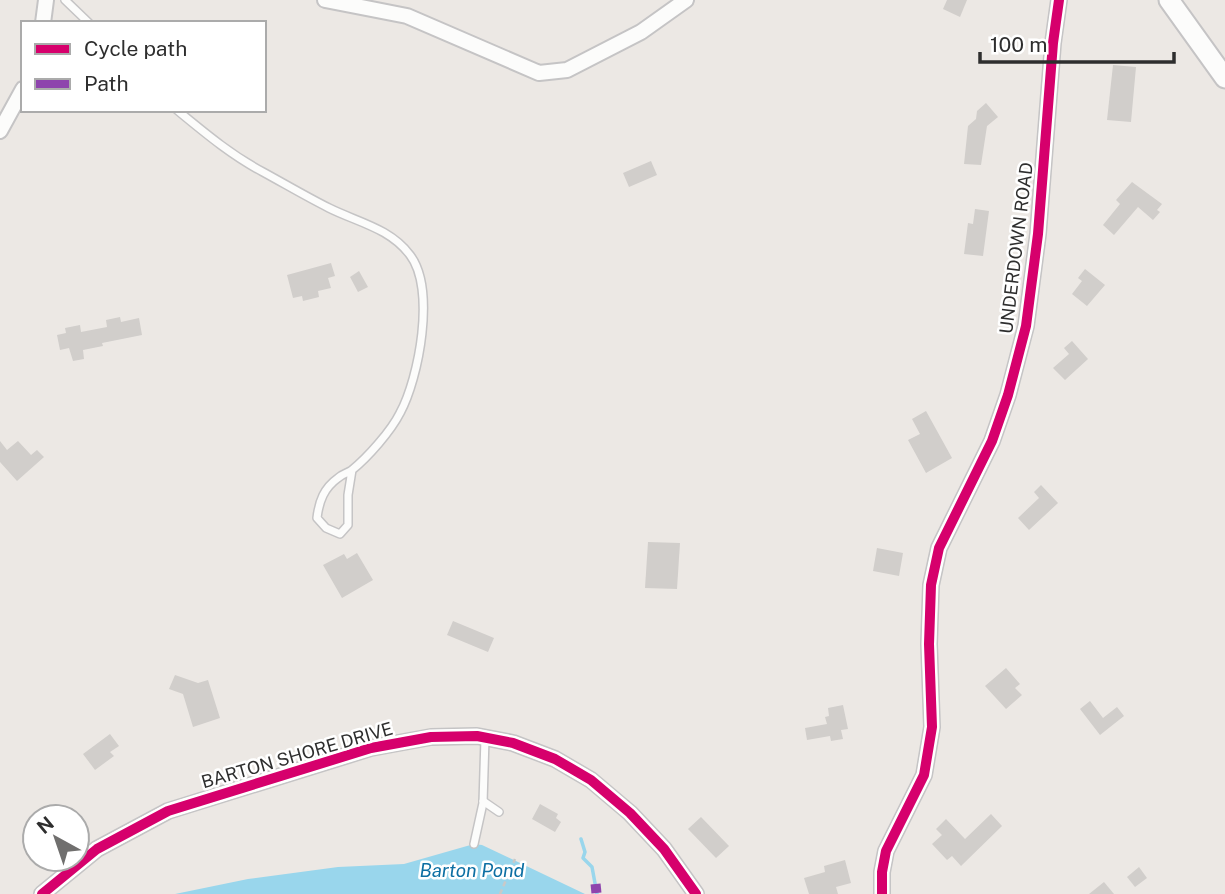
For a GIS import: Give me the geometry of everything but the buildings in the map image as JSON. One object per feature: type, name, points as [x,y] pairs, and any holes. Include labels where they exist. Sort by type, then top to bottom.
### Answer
[{"type":"street","points":[[43,21],[46,0]]},
{"type":"street","points":[[325,0],[407,16],[539,73],[567,70],[641,32],[685,0]]},
{"type":"street","name":"UNDERDOWN ROAD","points":[[882,894],[886,851],[924,775],[932,727],[929,644],[931,585],[939,548],[992,441],[1008,395],[1026,326],[1038,234],[1053,43],[1059,0]]},
{"type":"street","points":[[1169,0],[1225,78]]},
{"type":"street","points":[[0,131],[21,93]]},
{"type":"street","name":"BARTON SHORE DRIVE","points":[[42,894],[97,849],[168,811],[371,748],[430,737],[485,737],[513,743],[555,759],[591,780],[630,813],[664,849],[696,894]]},
{"type":"lane","points":[[65,0],[87,21]]},
{"type":"lane","points":[[179,112],[224,150],[332,209],[363,220],[388,235],[409,253],[419,268],[425,311],[414,372],[402,411],[391,428],[352,470],[324,491],[319,505],[317,518],[326,528],[340,534],[348,525],[348,495],[352,470]]},
{"type":"lane","points":[[474,844],[483,801],[485,737]]},
{"type":"lane","points":[[483,801],[499,812]]},
{"type":"path","points":[[500,894],[515,859]]},
{"type":"water","name":"Barton Pond","points":[[474,844],[482,845],[585,894],[175,894],[248,879],[338,867],[404,864]]},
{"type":"waterway","points":[[581,839],[585,852],[583,858],[592,867],[597,894]]},
{"type":"marked path","points":[[591,889],[601,888]]},
{"type":"cycle path","points":[[882,894],[886,851],[924,775],[932,727],[929,644],[931,585],[939,548],[992,441],[1008,395],[1026,326],[1038,234],[1053,43],[1059,0]]},
{"type":"cycle path","points":[[42,894],[97,849],[168,811],[371,748],[431,737],[477,736],[513,743],[555,759],[591,780],[630,813],[664,849],[696,894]]}]
